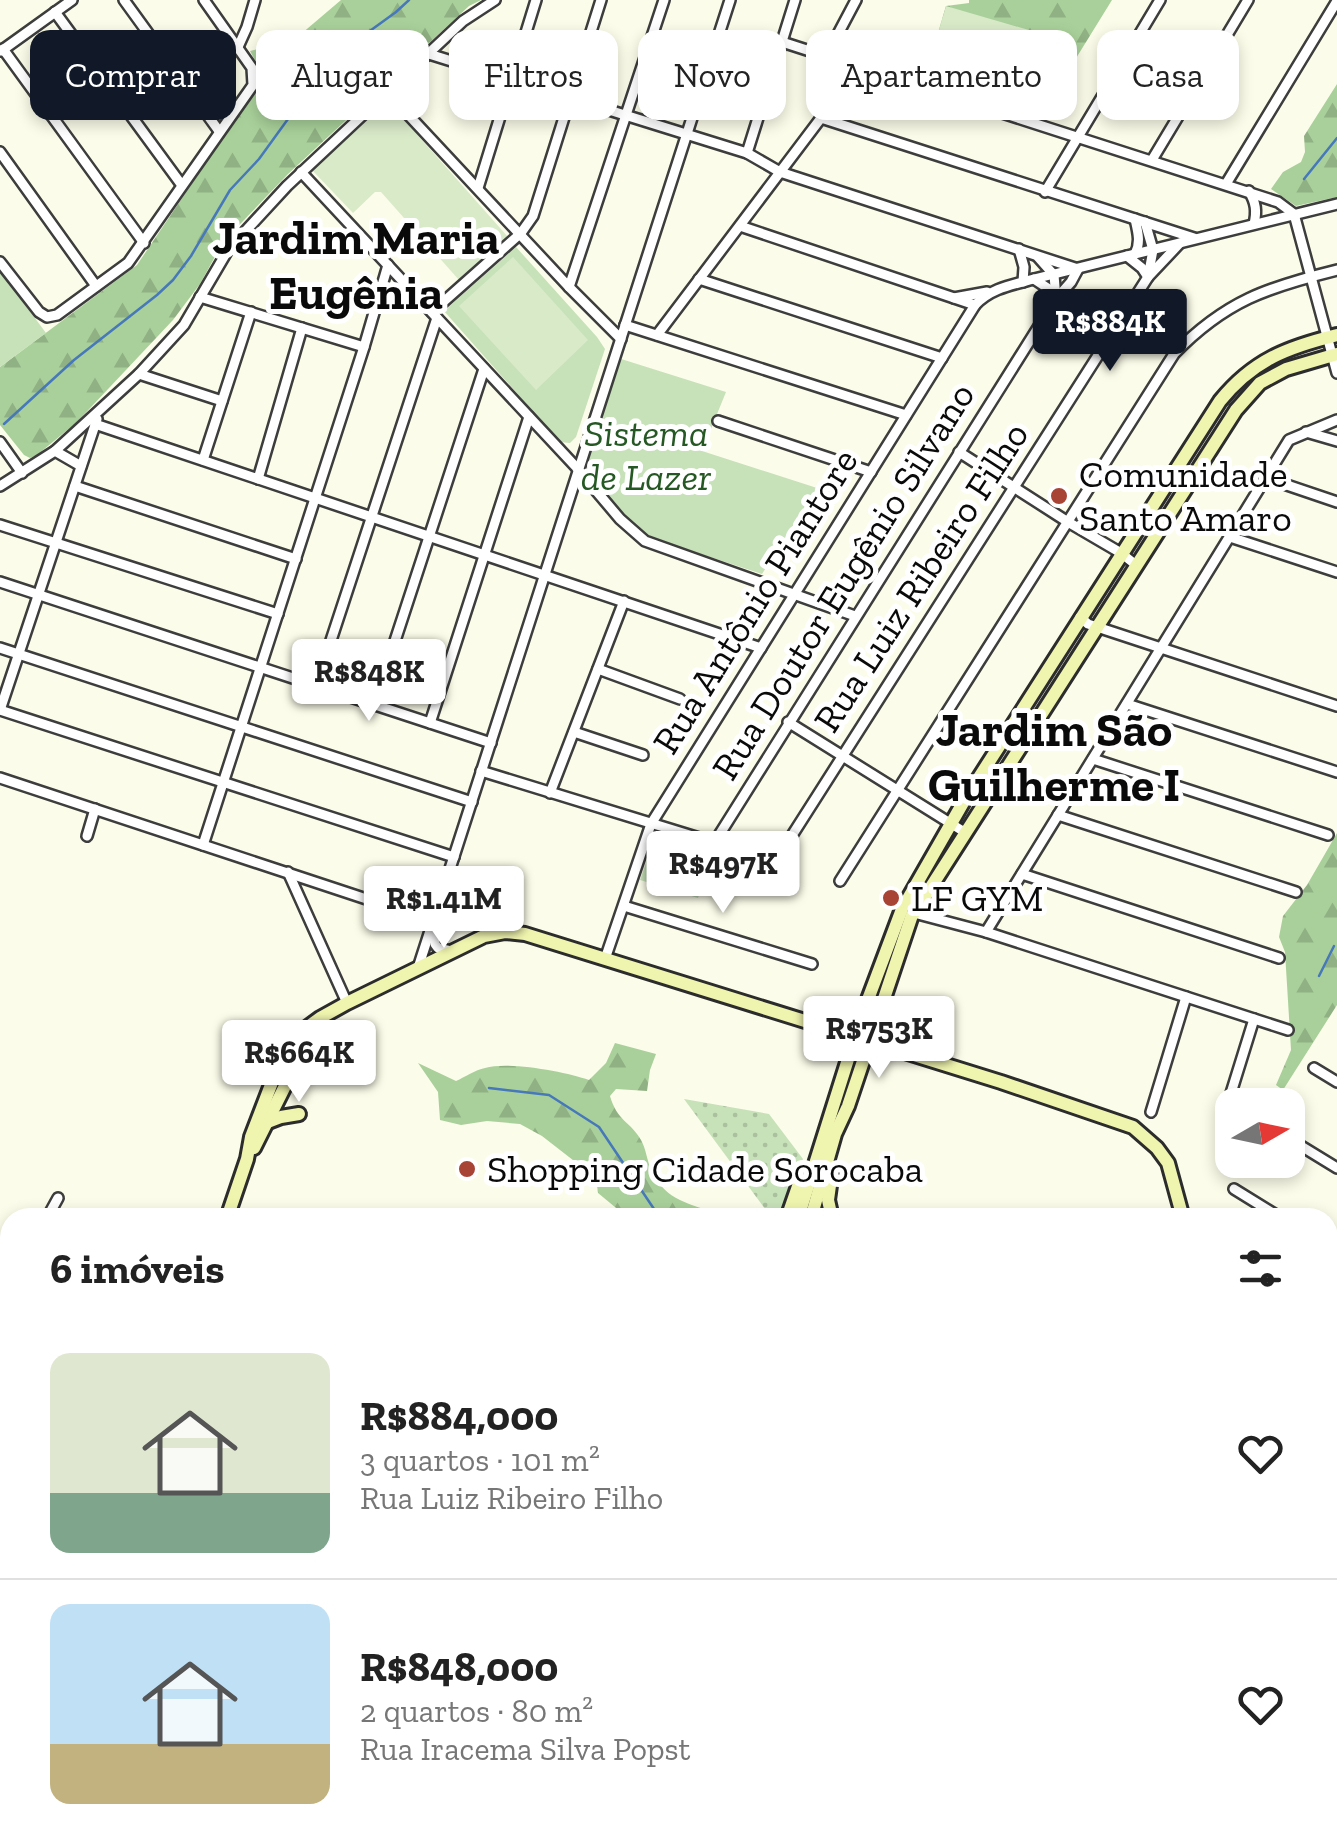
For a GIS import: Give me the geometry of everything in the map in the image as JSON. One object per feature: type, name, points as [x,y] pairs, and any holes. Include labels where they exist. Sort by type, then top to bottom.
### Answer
[{"type":"main road","points":[[811,1208],[831,1111],[855,1037],[950,824],[1220,400],[1258,363],[1285,349],[1332,336]]},
{"type":"main road","points":[[830,1208],[829,1180],[848,1106],[910,911],[966,833],[1236,410],[1260,383],[1286,369],[1335,354]]},
{"type":"main road","points":[[247,1159],[246,1136],[296,1035],[320,1018],[452,951],[484,936],[505,932],[606,959],[1133,1126],[1168,1163],[1180,1208]]},
{"type":"main road","points":[[230,1208],[247,1159],[278,1100],[305,1028]]},
{"type":"main road","points":[[274,1077],[273,1091],[278,1100]]},
{"type":"main road","points":[[802,1208],[829,1133],[848,1106]]},
{"type":"main road","points":[[790,1208],[824,1119],[831,1111]]},
{"type":"main road","points":[[268,1122],[299,1114]]},
{"type":"street","points":[[72,0],[2,51],[144,243]]},
{"type":"street","points":[[124,0],[219,131]]},
{"type":"street","points":[[204,0],[225,30]]},
{"type":"street","points":[[238,47],[254,0]]},
{"type":"street","points":[[449,60],[429,54],[462,21],[495,0]]},
{"type":"street","points":[[527,30],[536,0]]},
{"type":"street","points":[[592,30],[601,0]]},
{"type":"street","points":[[570,287],[664,0]]},
{"type":"street","points":[[418,969],[730,0]]},
{"type":"street","points":[[786,30],[795,0]]},
{"type":"street","points":[[840,30],[856,0]]},
{"type":"street","points":[[1045,192],[1160,0]]},
{"type":"street","points":[[1152,160],[1248,0]]},
{"type":"street","points":[[1226,184],[1337,1]]},
{"type":"street","points":[[55,12],[182,184]]},
{"type":"street","points":[[236,31],[247,28]]},
{"type":"street","points":[[0,262],[38,312],[47,316],[57,315],[128,263],[253,85],[252,68],[236,44]]},
{"type":"street","points":[[618,113],[747,153],[780,172],[1078,268]]},
{"type":"street","points":[[0,486],[55,451],[139,374],[184,325],[228,250],[301,172],[357,120]]},
{"type":"street","points":[[414,120],[621,339]]},
{"type":"street","points":[[478,188],[499,120]]},
{"type":"street","points":[[316,686],[434,315],[521,233],[533,216],[563,120]]},
{"type":"street","points":[[747,153],[757,120]]},
{"type":"street","points":[[657,335],[819,120]]},
{"type":"street","points":[[826,120],[1196,239]]},
{"type":"street","points":[[1028,120],[1249,191],[1278,202],[1294,214],[1332,336],[1337,372]]},
{"type":"street","points":[[0,152],[96,286]]},
{"type":"street","points":[[301,172],[645,541],[855,616]]},
{"type":"street","points":[[1249,191],[1257,213],[1254,224]]},
{"type":"street","name":"Rua Antônio Piantore","points":[[954,298],[1337,204]]},
{"type":"street","points":[[1140,221],[1153,250]]},
{"type":"street","points":[[1140,221],[1138,248],[1131,255],[1148,277]]},
{"type":"street","points":[[740,226],[975,305]]},
{"type":"street","name":"Rua Luiz Ribeiro Filho","points":[[777,859],[1148,277],[1180,243]]},
{"type":"street","points":[[1019,250],[1023,282]]},
{"type":"street","name":"Rua Luiz Ribeiro Filho","points":[[1148,277],[1153,250]]},
{"type":"street","points":[[1036,255],[1054,274],[1056,299]]},
{"type":"street","points":[[203,845],[388,265]]},
{"type":"street","name":"Rua Doutor Eugênio Silvano","points":[[481,771],[716,840],[1078,268]]},
{"type":"street","points":[[840,880],[1174,354],[1234,304],[1337,270]]},
{"type":"street","points":[[699,279],[942,358]]},
{"type":"street","points":[[1034,280],[1056,299]]},
{"type":"street","name":"Rua Antônio Piantore","points":[[606,959],[651,824],[975,305],[990,292]]},
{"type":"street","points":[[200,296],[364,347]]},
{"type":"street","points":[[203,460],[252,312]]},
{"type":"street","points":[[606,324],[619,326],[626,322]]},
{"type":"street","points":[[626,322],[906,415]]},
{"type":"street","points":[[258,479],[302,328]]},
{"type":"street","points":[[374,704],[484,369]]},
{"type":"street","points":[[139,374],[222,401]]},
{"type":"street","points":[[99,411],[0,710],[454,857]]},
{"type":"street","points":[[430,723],[529,417]]},
{"type":"street","points":[[986,932],[1289,440],[1337,420]]},
{"type":"street","points":[[718,421],[871,472]]},
{"type":"street","points":[[95,424],[761,648]]},
{"type":"street","points":[[1305,432],[1337,441]]},
{"type":"street","points":[[2,444],[22,473]]},
{"type":"street","points":[[558,448],[585,450]]},
{"type":"street","points":[[55,451],[81,466]]},
{"type":"street","points":[[959,452],[1136,564]]},
{"type":"street","points":[[1266,478],[1337,502]]},
{"type":"street","points":[[75,486],[296,559]]},
{"type":"street","points":[[0,524],[278,614]]},
{"type":"street","points":[[1230,536],[1337,572]]},
{"type":"street","points":[[0,582],[490,743]]},
{"type":"street","points":[[550,793],[624,601]]},
{"type":"street","points":[[1080,617],[1088,624],[1160,650],[1337,706]]},
{"type":"street","points":[[0,648],[472,802]]},
{"type":"street","points":[[598,669],[680,698]]},
{"type":"street","points":[[1126,704],[1337,772]]},
{"type":"street","points":[[788,722],[966,833]]},
{"type":"street","points":[[574,732],[643,755]]},
{"type":"street","points":[[1092,760],[1328,835]]},
{"type":"street","points":[[0,778],[433,921]]},
{"type":"street","points":[[87,836],[95,810]]},
{"type":"street","points":[[1058,815],[1296,892]]},
{"type":"street","points":[[288,872],[348,1003]]},
{"type":"street","points":[[1022,874],[1280,958]]},
{"type":"street","points":[[624,906],[812,964]]},
{"type":"street","points":[[910,911],[1288,1030]]},
{"type":"street","points":[[433,921],[435,944],[452,951]]},
{"type":"street","points":[[1151,1112],[1186,997]]},
{"type":"street","points":[[1233,1088],[1254,1019]]},
{"type":"street","points":[[1314,1068],[1337,1082]]},
{"type":"street","points":[[1305,1148],[1337,1168]]},
{"type":"street","points":[[1234,1189],[1265,1208]]},
{"type":"street","points":[[52,1208],[58,1198]]},
{"type":"green space","points":[[341,0],[481,0],[469,6],[429,43],[429,30],[306,30]]},
{"type":"green space","points":[[1112,0],[1077,57],[1077,30],[939,30],[946,6]]},
{"type":"green space","points":[[946,6],[1029,30],[939,30]]},
{"type":"green space","points":[[1337,84],[1337,197],[1296,206],[1271,189],[1283,172],[1301,162],[1304,136]]},
{"type":"green space","points":[[256,88],[256,120],[346,120],[223,242],[200,284],[173,320],[77,422],[37,455],[24,455],[0,425],[0,367],[137,265]]},
{"type":"green space","points":[[366,120],[404,120],[508,237],[459,280],[381,192],[375,192],[353,213],[312,170]]},
{"type":"green space","points":[[516,247],[605,349],[576,437],[570,443],[560,442],[444,311]]},
{"type":"green space","points":[[513,257],[588,340],[536,390],[459,306]]},
{"type":"green space","points":[[0,271],[46,333],[0,367]]},
{"type":"green space","name":"Sistema de Lazer","points":[[618,358],[726,392],[702,451],[817,488],[762,574],[655,539],[637,528],[584,471]]},
{"type":"green space","points":[[1337,833],[1337,1005],[1284,1088],[1280,1088],[1276,1085],[1291,1050],[1285,952],[1279,937],[1283,916],[1307,885]]},
{"type":"green space","points":[[653,842],[712,852],[698,898],[640,880]]},
{"type":"green space","points":[[615,1043],[656,1054],[647,1091],[616,1089],[610,1096],[616,1111],[641,1140],[657,1181],[680,1200],[702,1208],[616,1208],[598,1193],[596,1178],[520,1124],[487,1121],[461,1125],[440,1120],[438,1092],[418,1063],[456,1081],[495,1066],[552,1071],[589,1080],[606,1063]]},
{"type":"green space","points":[[684,1099],[769,1114],[803,1159],[784,1208],[764,1208]]},
{"type":"waterway","points":[[4,424],[74,360],[173,280],[230,190],[259,159],[301,101],[316,70],[409,0]]},
{"type":"waterway","points":[[1304,179],[1337,138]]},
{"type":"waterway","points":[[1319,976],[1334,946]]},
{"type":"waterway","points":[[489,1088],[549,1095],[599,1127],[653,1208]]},
{"type":"place","name":"Comunidade Santo Amaro","points":[[1059,496]]},
{"type":"place","name":"LF GYM","points":[[891,898]]},
{"type":"place","name":"Shopping Cidade Sorocaba","points":[[467,1169]]},
{"type":"district","name":"Jardim Maria Eugênia","points":[[356,264]]},
{"type":"district","name":"Jardim São Guilherme I","points":[[1054,756]]}]
